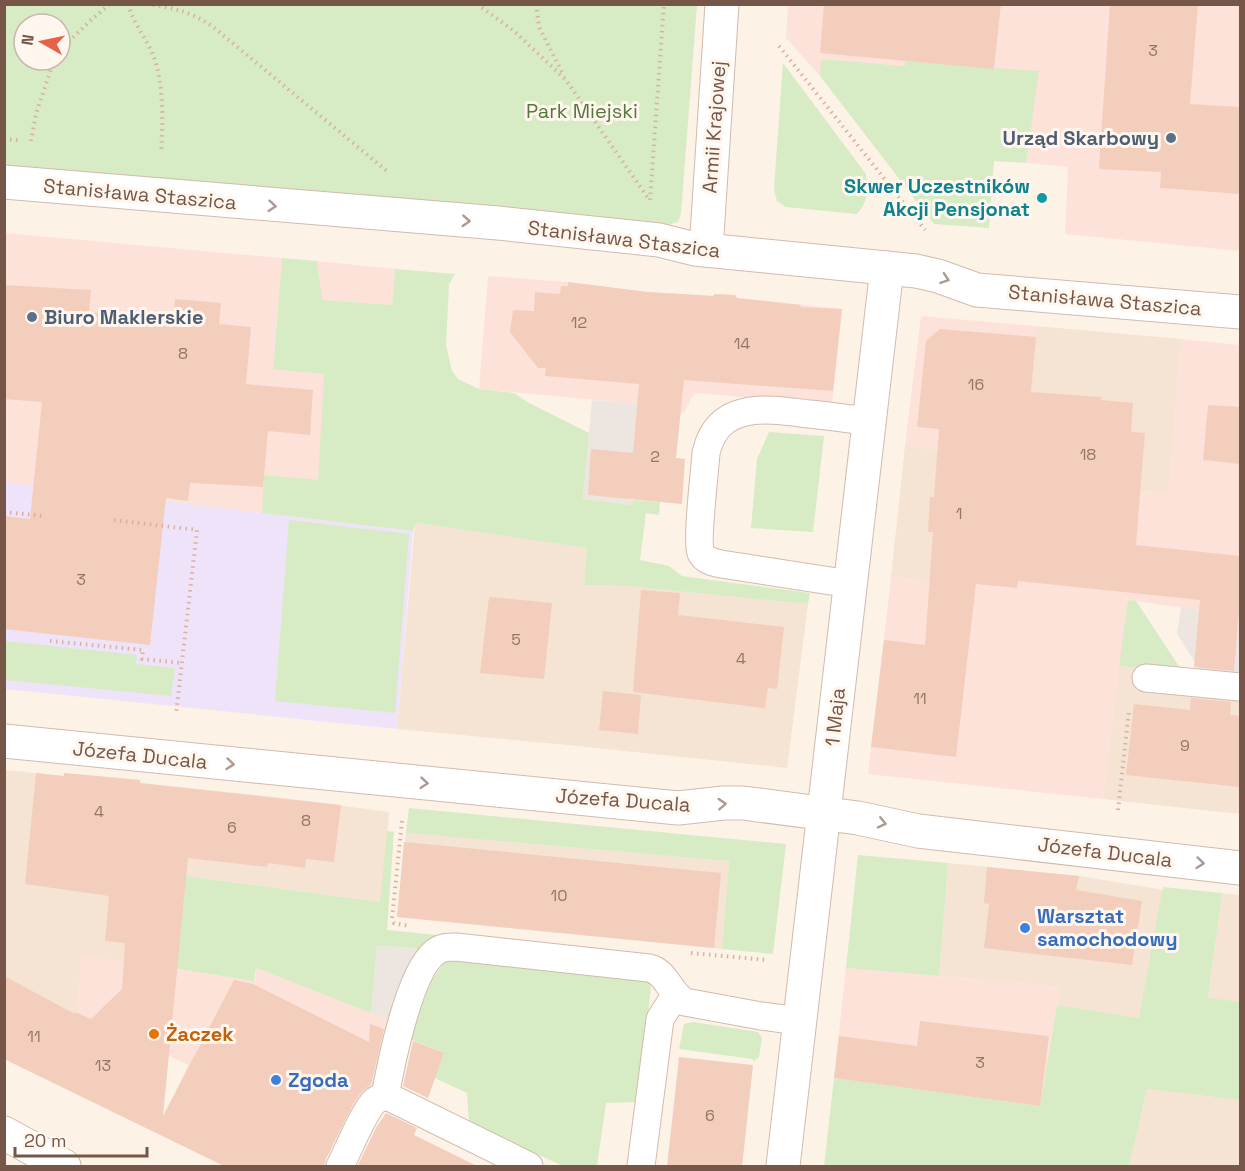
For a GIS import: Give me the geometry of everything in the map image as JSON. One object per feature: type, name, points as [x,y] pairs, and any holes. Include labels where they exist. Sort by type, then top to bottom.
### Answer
[{"type":"street","name":"Armii Krajowej","points":[[706,250],[722,4]]},
{"type":"street","name":"Stanisława Staszica","points":[[4,182],[652,239],[706,250],[887,268],[938,276],[977,290],[1240,312]]},
{"type":"street","name":"1 Maja","points":[[783,1167],[887,268]]},
{"type":"street","name":"Józefa Ducala","points":[[4,741],[678,808],[744,803],[858,818],[918,831],[1240,868]]},
{"type":"street","points":[[4,1133],[64,1167]]},
{"type":"lane","points":[[850,584],[721,564],[707,560],[701,555],[699,540],[706,453],[709,441],[726,420],[752,409],[772,409],[869,421]]},
{"type":"lane","points":[[1146,678],[1240,687]]},
{"type":"lane","points":[[385,1097],[399,1034],[411,994],[428,959],[442,948],[456,947],[657,970],[678,998],[696,1005],[799,1021]]},
{"type":"lane","points":[[640,1167],[660,1019],[669,1005],[678,998]]},
{"type":"lane","points":[[340,1167],[367,1112],[375,1100],[385,1097],[529,1167]]},
{"type":"path","points":[[72,38],[110,4]]},
{"type":"path","points":[[128,4],[141,35],[154,56],[161,91],[163,129],[161,153]]},
{"type":"path","points":[[147,4],[178,9],[195,15],[212,26],[390,174]]},
{"type":"path","points":[[477,4],[514,31],[566,80]]},
{"type":"path","points":[[536,4],[539,27],[554,60],[650,201]]},
{"type":"path","points":[[650,201],[664,4]]},
{"type":"path","points":[[779,46],[925,230]]},
{"type":"path","points":[[31,141],[36,114],[50,72]]},
{"type":"path","points":[[650,201],[656,201]]},
{"type":"path","points":[[4,512],[43,516]]},
{"type":"path","points":[[114,520],[198,530],[177,714]]},
{"type":"path","points":[[50,641],[143,650],[142,659],[182,663]]},
{"type":"path","points":[[1118,810],[1130,709]]},
{"type":"shaded area","points":[[788,5],[1240,5],[1240,251],[1065,234],[1068,167],[1026,163],[1038,71],[906,61],[905,66],[822,59],[820,76],[786,38]]},
{"type":"shaded area","points":[[5,233],[282,258],[273,368],[325,374],[318,481],[265,475],[262,513],[5,482]]},
{"type":"shaded area","points":[[317,261],[395,269],[392,305],[321,300]]},
{"type":"shaded area","points":[[488,276],[568,282],[648,292],[735,295],[737,298],[842,309],[832,404],[694,393],[684,413],[640,409],[640,404],[479,389]]},
{"type":"shaded area","points":[[921,316],[1036,326],[1026,459],[905,446]]},
{"type":"shaded area","points":[[1036,326],[1181,339],[1169,493],[1025,482],[1017,588],[891,577],[905,446],[1026,458]]},
{"type":"shaded area","points":[[1181,339],[1240,345],[1240,616],[1128,600],[1103,799],[868,774],[891,577],[1017,588],[1025,482],[1169,493]]},
{"type":"shaded area","points":[[592,400],[640,404],[633,453],[630,499],[633,500],[633,505],[583,499]]},
{"type":"shaded area","points":[[5,482],[413,531],[397,729],[5,689]]},
{"type":"shaded area","points":[[415,523],[587,548],[584,585],[626,586],[808,604],[787,768],[397,729]]},
{"type":"shaded area","points":[[1181,607],[1240,616],[1240,676],[1202,673],[1177,634]]},
{"type":"shaded area","points":[[1119,666],[1240,676],[1240,814],[1103,799]]},
{"type":"shaded area","points":[[4,770],[140,780],[141,783],[389,812],[381,902],[186,876],[163,1054],[5,1059]]},
{"type":"shaded area","points":[[406,833],[729,861],[722,949],[397,917]]},
{"type":"shaded area","points":[[948,863],[1079,876],[1164,890],[1139,1018],[1057,1005],[1060,987],[939,976]]},
{"type":"shaded area","points":[[1222,893],[1240,895],[1240,1002],[1208,999]]},
{"type":"shaded area","points":[[377,946],[417,948],[394,1022],[371,1013]]},
{"type":"shaded area","points":[[82,955],[255,981],[256,968],[394,1022],[369,1099],[337,1124],[157,1132],[188,1065],[76,1012]]},
{"type":"shaded area","points":[[846,968],[1060,987],[1040,1106],[834,1078]]},
{"type":"shaded area","points":[[1147,1089],[1240,1100],[1240,1166],[1129,1166]]},
{"type":"green space","name":"Park Miejski","points":[[4,5],[697,5],[681,213],[678,222],[668,225],[5,167]]},
{"type":"green space","points":[[821,59],[905,66],[905,61],[1039,71],[1026,163],[994,161],[989,228],[934,224],[820,76]]},
{"type":"green space","points":[[783,63],[866,174],[867,195],[857,214],[786,207],[777,201],[774,189]]},
{"type":"green space","points":[[282,258],[317,261],[322,300],[392,305],[395,269],[455,274],[449,284],[446,345],[452,371],[458,379],[479,389],[514,393],[589,433],[583,499],[633,505],[633,500],[660,502],[659,515],[646,513],[640,560],[669,566],[682,576],[810,593],[808,604],[626,586],[584,585],[587,548],[416,523],[413,531],[262,513],[264,475],[318,480],[324,374],[273,369]]},
{"type":"green space","points":[[769,432],[824,436],[813,532],[751,528],[757,459]]},
{"type":"green space","points":[[289,520],[409,534],[395,713],[275,701]]},
{"type":"green space","points":[[1128,600],[1136,601],[1182,671],[1119,666]]},
{"type":"green space","points":[[5,641],[137,655],[136,664],[175,668],[171,696],[5,680]]},
{"type":"green space","points":[[409,808],[786,844],[773,954],[722,949],[729,861],[406,833]]},
{"type":"green space","points":[[387,831],[394,832],[387,930],[437,935],[424,943],[413,959],[417,948],[377,946],[371,1013],[256,968],[254,981],[177,969],[186,876],[380,902]]},
{"type":"green space","points":[[858,855],[948,863],[939,976],[846,968]]},
{"type":"green space","points":[[1163,887],[1222,893],[1208,998],[1240,1002],[1240,1100],[1147,1089],[1129,1166],[824,1166],[834,1078],[1040,1106],[1057,1005],[1139,1018]]},
{"type":"green space","points":[[452,960],[647,980],[651,985],[639,1102],[606,1103],[597,1166],[563,1166],[469,1123],[467,1093],[435,1078],[444,1053],[412,1040],[411,1035],[431,982],[443,964]]},
{"type":"green space","points":[[693,1022],[758,1032],[762,1038],[759,1057],[753,1062],[753,1059],[679,1049],[684,1024]]},
{"type":"building","points":[[824,4],[1001,4],[994,69],[820,53]]},
{"type":"building","points":[[1110,4],[1198,4],[1190,104],[1240,107],[1240,194],[1160,188],[1161,172],[1099,169]]},
{"type":"building","points":[[568,282],[648,292],[735,295],[737,298],[801,305],[800,307],[842,309],[833,391],[684,380],[676,458],[685,459],[682,504],[588,495],[591,449],[633,453],[639,384],[545,376],[546,368],[538,368],[510,332],[513,310],[534,311],[535,292],[560,294],[561,286],[568,286]]},
{"type":"building","points":[[4,285],[91,290],[89,312],[173,320],[175,299],[221,303],[219,324],[251,327],[246,384],[313,390],[310,435],[268,431],[263,487],[190,483],[188,501],[166,498],[150,645],[4,629],[4,516],[30,519],[42,402],[4,399]]},
{"type":"building","points":[[940,329],[1036,337],[1031,392],[1101,397],[1101,400],[1133,403],[1131,432],[1145,433],[1136,545],[1240,556],[1240,599],[1234,671],[1194,667],[1200,600],[1018,581],[1017,588],[976,584],[956,757],[871,747],[884,640],[925,645],[933,532],[928,532],[930,497],[934,497],[939,429],[917,427],[926,341]]},
{"type":"building","points":[[1208,405],[1240,407],[1240,464],[1203,460]]},
{"type":"building","points":[[641,590],[680,593],[678,615],[784,627],[777,689],[768,688],[765,708],[633,692]]},
{"type":"building","points":[[489,597],[552,603],[544,679],[480,673]]},
{"type":"building","points":[[603,691],[641,695],[638,734],[599,730]]},
{"type":"building","points":[[1191,698],[1231,702],[1230,715],[1240,716],[1240,787],[1126,775],[1134,704],[1190,710]]},
{"type":"building","points":[[36,773],[64,776],[64,773],[140,780],[140,783],[341,805],[334,862],[306,859],[305,868],[268,863],[267,867],[188,858],[163,1116],[234,980],[253,984],[369,1042],[370,1024],[384,1029],[371,1084],[353,1104],[324,1167],[226,1167],[4,1059],[4,976],[75,1014],[75,1012],[91,1019],[122,989],[125,943],[105,941],[109,896],[25,884]]},
{"type":"building","points":[[404,842],[721,873],[714,948],[397,917]]},
{"type":"building","points":[[987,867],[1079,876],[1076,890],[1142,901],[1132,965],[984,948],[989,904],[984,903]]},
{"type":"building","points":[[920,1021],[1049,1036],[1040,1106],[834,1078],[839,1036],[917,1046]]},
{"type":"building","points":[[413,1041],[444,1053],[428,1098],[403,1086]]},
{"type":"building","points":[[679,1057],[753,1065],[742,1167],[667,1167]]},
{"type":"building","points":[[386,1113],[417,1128],[414,1135],[479,1167],[357,1167]]},
{"type":"place","name":"Urząd Skarbowy","points":[[1171,138]]},
{"type":"place","name":"Skwer Uczestników Akcji Pensjonat","points":[[1042,198]]},
{"type":"place","name":"Biuro Maklerskie","points":[[32,317]]},
{"type":"place","name":"Warsztat samochodowy","points":[[1025,928]]},
{"type":"place","name":"Żaczek","points":[[154,1034]]},
{"type":"place","name":"Zgoda","points":[[276,1080]]}]
